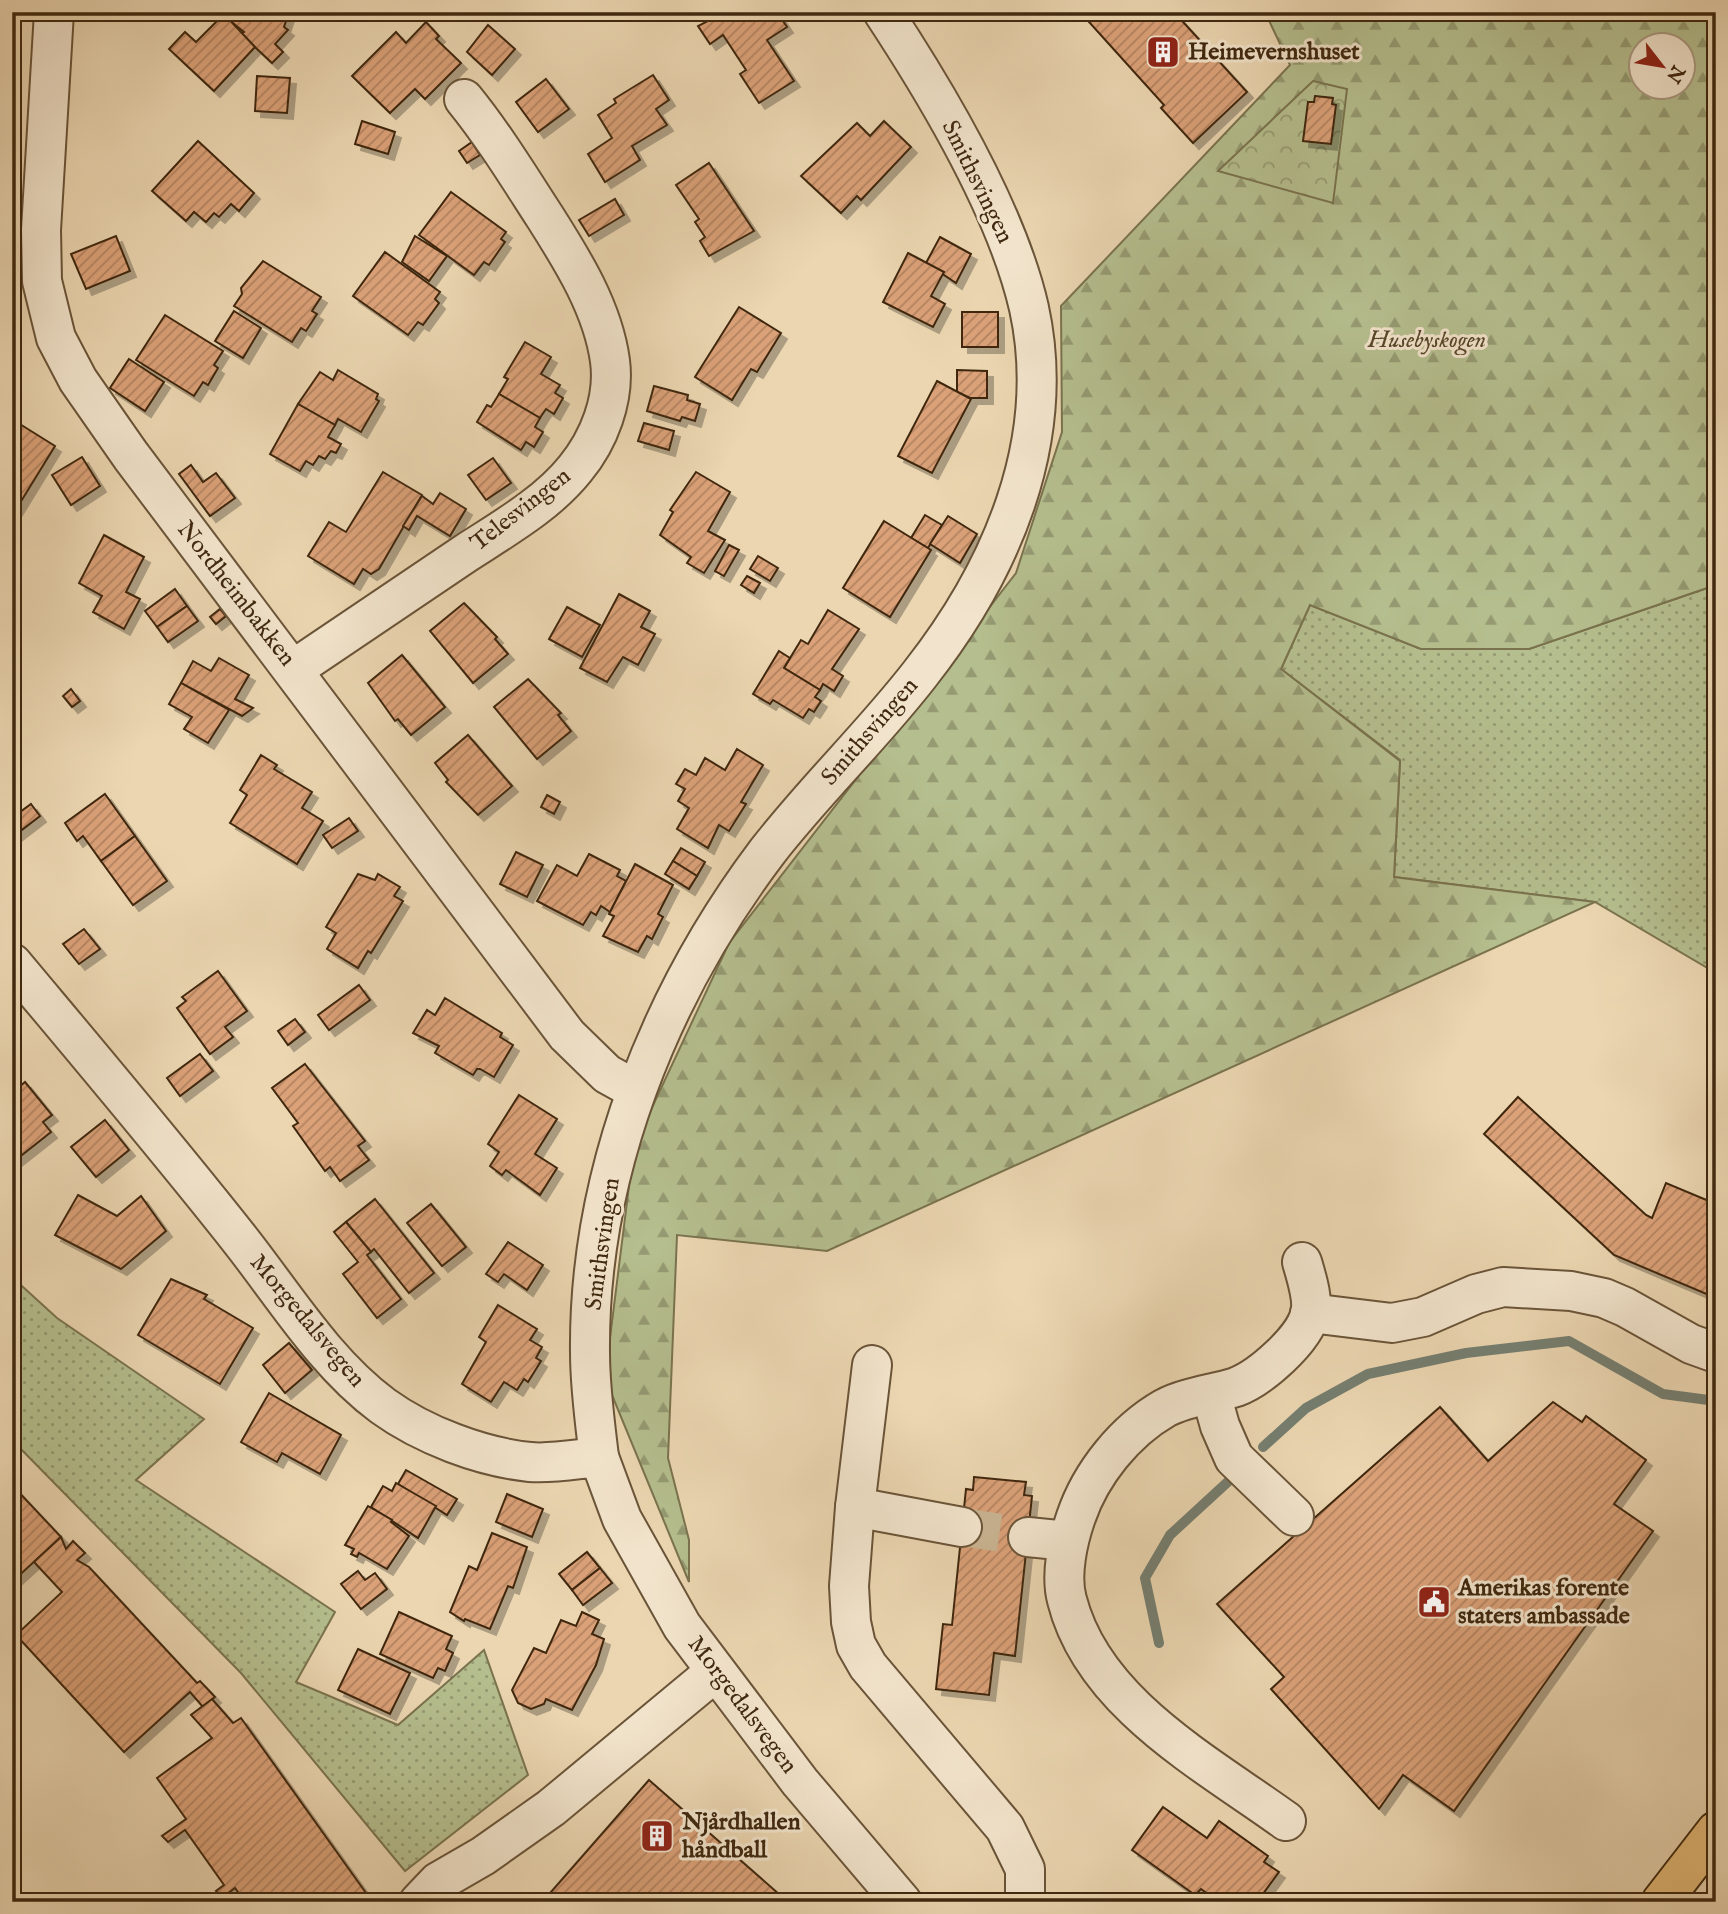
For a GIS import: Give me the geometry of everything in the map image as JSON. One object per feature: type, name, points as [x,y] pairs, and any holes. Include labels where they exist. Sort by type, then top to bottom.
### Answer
[{"type":"main road","points":[[1661,1902],[1716,1831]]},
{"type":"street","name":"Nordheimbakken","points":[[54,12],[41,230],[42,281],[56,338],[78,380],[131,456],[567,1035],[607,1074],[636,1090]]},
{"type":"street","name":"Smithsvingen","points":[[599,1457],[590,1351],[593,1280],[621,1136],[636,1090],[678,997],[728,908],[767,852],[919,676],[952,631],[1002,543],[1023,485],[1034,435],[1035,366],[1029,309],[1012,253],[969,159],[883,12]]},
{"type":"street","name":"Telesvingen","points":[[294,669],[490,537],[559,486],[588,452],[607,409],[611,363],[604,332],[589,293],[528,191],[483,122],[464,99]]},
{"type":"street","name":"Morgedalsvegen","points":[[12,963],[232,1230],[327,1352],[374,1398],[448,1440],[485,1452],[531,1462],[599,1457],[622,1519],[647,1568],[682,1626],[893,1899]]},
{"type":"street","points":[[1286,1821],[1154,1725],[1101,1670],[1077,1630],[1066,1597],[1068,1541],[1081,1503],[1101,1469],[1129,1434],[1167,1407],[1239,1386],[1275,1362],[1298,1336],[1310,1313],[1302,1262]]},
{"type":"street","points":[[1310,1313],[1392,1322],[1423,1317],[1456,1302],[1503,1287],[1571,1291],[1604,1298],[1690,1344],[1716,1353]]},
{"type":"street","points":[[872,1365],[855,1507],[849,1586],[856,1646],[868,1666],[1005,1828],[1025,1869],[1025,1902]]},
{"type":"street","points":[[1211,1394],[1220,1426],[1234,1458],[1294,1516]]},
{"type":"street","points":[[855,1507],[962,1527]]},
{"type":"street","points":[[1028,1537],[1068,1541]]},
{"type":"street","points":[[419,1902],[438,1882],[482,1856],[551,1808],[715,1672]]},
{"type":"green space","name":"Husebyskogen","points":[[1265,12],[1716,12],[1716,585],[1529,649],[1421,649],[1310,605],[1281,669],[1400,761],[1394,877],[1595,902],[827,1251],[677,1235],[668,1458],[689,1540],[689,1582],[605,1378],[634,1146],[729,943],[1016,573],[1062,432],[1061,306],[1290,65]]},
{"type":"green space","points":[[1313,81],[1347,89],[1333,203],[1218,171]]},
{"type":"green space","points":[[1716,585],[1716,973],[1595,902],[1394,877],[1400,760],[1281,669],[1310,605],[1421,649],[1529,649]]},
{"type":"green space","points":[[12,1277],[57,1318],[204,1419],[136,1480],[335,1612],[296,1682],[398,1725],[484,1650],[528,1775],[405,1871],[241,1673],[12,1440]]},
{"type":"building","points":[[219,12],[289,12],[284,27],[288,30],[275,44],[283,52],[272,63],[241,34],[244,32]]},
{"type":"building","points":[[725,12],[777,12],[787,27],[767,40],[794,81],[759,103],[740,74],[746,70],[723,35],[710,44],[698,26]]},
{"type":"building","name":"Heimevernshuset","points":[[1080,12],[1174,12],[1247,92],[1193,143],[1161,108],[1164,105]]},
{"type":"building","points":[[224,14],[255,47],[214,91],[169,49],[185,32],[196,42]]},
{"type":"building","points":[[426,22],[439,36],[436,39],[461,63],[425,99],[415,89],[390,113],[352,76],[396,32],[406,43]]},
{"type":"building","points":[[488,25],[515,49],[492,75],[467,52]]},
{"type":"building","points":[[653,75],[669,100],[656,109],[667,125],[632,146],[640,160],[605,182],[588,154],[612,138],[598,115],[616,103],[614,99]]},
{"type":"building","points":[[257,76],[290,78],[287,113],[255,111]]},
{"type":"building","points":[[546,79],[569,109],[538,132],[516,102]]},
{"type":"building","points":[[1315,96],[1333,98],[1332,104],[1336,105],[1331,144],[1303,141],[1308,102],[1314,102]]},
{"type":"building","points":[[362,121],[395,132],[388,154],[355,144]]},
{"type":"building","points":[[884,121],[911,147],[861,200],[857,196],[841,213],[801,176],[857,123],[870,136]]},
{"type":"building","points":[[198,141],[254,193],[239,211],[231,204],[219,217],[214,213],[206,222],[194,212],[186,221],[152,191]]},
{"type":"building","points":[[472,142],[480,155],[467,163],[459,151]]},
{"type":"building","points":[[709,163],[754,231],[709,256],[700,241],[705,237],[695,222],[699,219],[676,185]]},
{"type":"building","points":[[451,192],[506,232],[501,239],[505,242],[489,265],[484,262],[474,275],[419,235]]},
{"type":"building","points":[[615,199],[624,215],[589,236],[579,220]]},
{"type":"building","points":[[116,236],[130,271],[86,289],[71,254]]},
{"type":"building","points":[[415,236],[447,256],[429,281],[402,262]]},
{"type":"building","points":[[940,237],[971,254],[956,283],[926,263]]},
{"type":"building","points":[[385,252],[440,292],[435,299],[439,303],[423,325],[418,322],[408,335],[353,296]]},
{"type":"building","points":[[908,253],[944,272],[931,296],[945,304],[933,327],[883,302]]},
{"type":"building","points":[[263,261],[321,297],[312,311],[317,314],[306,331],[301,328],[292,342],[234,306],[242,294],[241,288]]},
{"type":"building","points":[[739,307],[781,333],[757,372],[751,369],[732,400],[695,377]]},
{"type":"building","points":[[234,311],[261,328],[243,358],[215,341]]},
{"type":"building","points":[[962,312],[998,312],[998,347],[962,347]]},
{"type":"building","points":[[165,315],[223,351],[214,365],[218,368],[208,385],[203,382],[194,396],[136,360]]},
{"type":"building","points":[[525,342],[551,357],[541,374],[560,385],[555,393],[563,398],[554,414],[546,409],[540,418],[499,394],[508,379],[504,377]]},
{"type":"building","points":[[129,359],[164,382],[145,411],[110,388]]},
{"type":"building","points":[[338,370],[378,394],[376,399],[379,401],[361,432],[338,419],[335,425],[298,404],[320,372],[333,380]]},
{"type":"building","points":[[957,370],[987,371],[987,398],[970,398],[957,392]]},
{"type":"building","points":[[937,381],[971,399],[932,473],[898,456]]},
{"type":"building","points":[[654,386],[688,395],[687,400],[700,404],[695,421],[682,417],[680,421],[647,411]]},
{"type":"building","points":[[499,394],[540,418],[535,427],[543,432],[534,447],[526,442],[521,450],[477,422],[487,405],[491,407]]},
{"type":"building","points":[[298,404],[335,425],[328,437],[341,444],[336,453],[331,451],[325,459],[319,456],[313,465],[306,461],[300,471],[270,454]]},
{"type":"building","points":[[15,421],[55,446],[12,516],[12,426]]},
{"type":"building","points":[[644,423],[674,431],[669,450],[638,441]]},
{"type":"building","points":[[82,457],[100,486],[71,505],[52,475]]},
{"type":"building","points":[[493,458],[511,483],[486,500],[468,475]]},
{"type":"building","points":[[191,465],[203,482],[216,473],[235,498],[210,516],[179,474]]},
{"type":"building","points":[[383,472],[422,495],[379,569],[371,574],[363,569],[354,584],[308,556],[329,522],[346,532]]},
{"type":"building","points":[[696,472],[730,492],[708,531],[725,540],[704,573],[687,563],[691,557],[660,535],[673,512],[670,510]]},
{"type":"building","points":[[440,493],[466,509],[450,536],[417,516],[409,530],[403,526],[422,496],[433,504]]},
{"type":"building","points":[[925,515],[942,525],[928,548],[911,538]]},
{"type":"building","points":[[948,516],[977,534],[960,563],[930,544]]},
{"type":"building","points":[[884,521],[931,550],[890,617],[843,588]]},
{"type":"building","points":[[104,535],[144,557],[126,592],[140,599],[124,629],[93,612],[102,596],[79,583]]},
{"type":"building","points":[[729,545],[739,550],[724,576],[715,571]]},
{"type":"building","points":[[758,556],[778,568],[770,581],[750,569]]},
{"type":"building","points":[[747,576],[760,583],[754,593],[741,585]]},
{"type":"building","points":[[175,589],[187,606],[157,627],[145,611]]},
{"type":"building","points":[[619,594],[650,611],[641,627],[655,634],[638,665],[623,657],[607,682],[580,668]]},
{"type":"building","points":[[464,603],[497,637],[495,639],[508,654],[473,683],[430,631]]},
{"type":"building","points":[[187,606],[198,621],[168,642],[157,627]]},
{"type":"building","points":[[567,607],[600,625],[582,657],[549,639]]},
{"type":"building","points":[[220,609],[226,616],[216,624],[210,617]]},
{"type":"building","points":[[828,610],[859,629],[832,669],[843,676],[834,691],[823,684],[820,690],[784,668],[801,640],[808,644]]},
{"type":"building","points":[[779,651],[790,658],[784,668],[820,690],[815,697],[821,701],[814,712],[809,709],[803,718],[773,700],[770,704],[753,694]]},
{"type":"building","points":[[402,655],[445,707],[411,735],[398,719],[395,721],[368,683]]},
{"type":"building","points":[[219,658],[249,675],[235,699],[253,708],[242,716],[181,683],[193,661],[211,671]]},
{"type":"building","points":[[528,679],[561,713],[558,715],[571,731],[537,759],[494,707]]},
{"type":"building","points":[[181,683],[229,710],[208,743],[184,729],[192,717],[169,704]]},
{"type":"building","points":[[71,689],[80,701],[72,707],[63,696]]},
{"type":"building","points":[[468,735],[512,786],[478,815],[446,782],[448,780],[435,763]]},
{"type":"building","points":[[737,749],[763,765],[741,802],[746,804],[729,831],[719,825],[708,848],[677,829],[689,808],[678,801],[685,789],[676,784],[685,769],[696,775],[705,758],[725,770]]},
{"type":"building","points":[[261,755],[277,765],[274,769],[312,792],[302,808],[323,821],[297,864],[230,823],[247,795],[240,790]]},
{"type":"building","points":[[105,794],[135,836],[101,861],[83,836],[77,841],[65,823]]},
{"type":"building","points":[[547,795],[560,802],[554,814],[541,807]]},
{"type":"building","points":[[31,804],[40,816],[14,836],[12,818]]},
{"type":"building","points":[[349,818],[358,831],[332,848],[323,835]]},
{"type":"building","points":[[135,836],[167,881],[133,905],[101,861]]},
{"type":"building","points":[[681,848],[705,862],[697,876],[673,861]]},
{"type":"building","points":[[516,852],[543,865],[527,897],[500,884]]},
{"type":"building","points":[[589,854],[620,870],[617,876],[626,881],[610,912],[601,906],[596,915],[591,912],[583,925],[537,901],[557,865],[577,876]]},
{"type":"building","points":[[673,861],[697,876],[689,889],[665,874]]},
{"type":"building","points":[[635,864],[673,885],[658,914],[663,917],[652,939],[647,936],[638,952],[603,936],[614,916],[609,914]]},
{"type":"building","points":[[358,874],[375,880],[378,874],[400,887],[394,896],[403,901],[371,953],[368,951],[358,968],[327,949],[336,933],[326,927]]},
{"type":"building","points":[[84,929],[100,949],[79,964],[63,944]]},
{"type":"building","points":[[218,971],[247,1011],[225,1027],[233,1037],[210,1054],[177,1008],[186,1001],[182,997]]},
{"type":"building","points":[[359,985],[370,1000],[329,1030],[318,1015]]},
{"type":"building","points":[[445,998],[502,1033],[500,1037],[513,1045],[494,1077],[480,1069],[473,1075],[435,1053],[439,1046],[413,1033],[427,1010],[435,1015]]},
{"type":"building","points":[[295,1019],[305,1032],[288,1045],[278,1031]]},
{"type":"building","points":[[200,1054],[213,1071],[180,1096],[167,1078]]},
{"type":"building","points":[[305,1064],[365,1141],[358,1146],[369,1160],[340,1181],[330,1167],[325,1171],[293,1126],[298,1123],[272,1088]]},
{"type":"building","points":[[25,1082],[52,1115],[43,1122],[51,1132],[12,1163],[12,1093]]},
{"type":"building","points":[[519,1095],[557,1119],[535,1154],[557,1168],[540,1195],[506,1170],[502,1175],[490,1166],[499,1152],[488,1144]]},
{"type":"building","points":[[1518,1097],[1646,1215],[1652,1218],[1666,1183],[1716,1204],[1716,1298],[1614,1255],[1484,1134]]},
{"type":"building","points":[[105,1120],[129,1150],[96,1177],[71,1147]]},
{"type":"building","points":[[78,1195],[117,1216],[141,1196],[166,1231],[121,1269],[55,1235]]},
{"type":"building","points":[[375,1199],[434,1273],[409,1293],[374,1249],[371,1252],[346,1222]]},
{"type":"building","points":[[431,1204],[466,1247],[442,1266],[407,1223]]},
{"type":"building","points":[[346,1222],[371,1252],[367,1255],[401,1299],[377,1318],[343,1274],[358,1262],[334,1232]]},
{"type":"building","points":[[508,1242],[543,1265],[527,1290],[504,1274],[498,1282],[486,1274]]},
{"type":"building","points":[[171,1279],[207,1295],[204,1299],[253,1328],[220,1384],[138,1335]]},
{"type":"building","points":[[498,1305],[537,1329],[530,1340],[542,1347],[536,1358],[541,1361],[528,1382],[524,1379],[517,1390],[504,1382],[491,1402],[462,1384],[486,1342],[479,1337]]},
{"type":"building","points":[[289,1343],[312,1370],[285,1393],[263,1365]]},
{"type":"building","points":[[269,1393],[341,1435],[320,1474],[282,1453],[277,1462],[241,1442]]},
{"type":"building","points":[[1553,1402],[1582,1422],[1586,1416],[1646,1460],[1614,1504],[1653,1531],[1454,1811],[1403,1775],[1379,1809],[1271,1689],[1284,1677],[1217,1604],[1440,1407],[1488,1461]]},
{"type":"building","points":[[406,1470],[457,1499],[447,1515],[398,1484]]},
{"type":"building","points":[[974,1477],[1026,1482],[1024,1495],[1032,1496],[1015,1656],[994,1653],[989,1695],[936,1689],[943,1624],[952,1625],[966,1489],[973,1490]]},
{"type":"building","points":[[396,1483],[436,1506],[418,1538],[371,1507],[383,1486],[392,1491]]},
{"type":"building","points":[[12,1485],[61,1537],[12,1582]]},
{"type":"building","points":[[507,1494],[543,1509],[532,1537],[496,1522]]},
{"type":"building","points":[[368,1506],[392,1520],[391,1522],[409,1536],[387,1569],[359,1553],[357,1557],[351,1554],[354,1549],[345,1545]]},
{"type":"building","points":[[492,1533],[527,1547],[513,1588],[508,1586],[490,1629],[465,1619],[464,1621],[450,1612],[469,1566],[477,1570]]},
{"type":"building","points":[[61,1537],[66,1549],[73,1541],[85,1553],[77,1560],[89,1567],[197,1683],[200,1681],[215,1697],[203,1707],[190,1692],[124,1752],[16,1635],[62,1592],[34,1562]]},
{"type":"building","points":[[587,1552],[600,1568],[572,1590],[559,1574]]},
{"type":"building","points":[[600,1568],[612,1583],[583,1605],[572,1590]]},
{"type":"building","points":[[358,1571],[365,1580],[375,1573],[387,1589],[361,1609],[341,1584]]},
{"type":"building","points":[[399,1612],[452,1636],[446,1649],[453,1653],[445,1671],[438,1668],[433,1678],[380,1654]]},
{"type":"building","points":[[582,1612],[599,1620],[592,1634],[604,1639],[596,1665],[572,1710],[546,1699],[544,1704],[531,1709],[518,1703],[512,1690],[534,1648],[546,1653],[561,1620],[576,1626]]},
{"type":"building","points":[[358,1649],[410,1673],[390,1714],[338,1690]]},
{"type":"building","points":[[212,1699],[233,1723],[241,1718],[371,1900],[245,1902],[235,1888],[222,1898],[216,1891],[224,1885],[185,1830],[168,1842],[162,1836],[186,1819],[157,1778],[212,1738],[191,1715]]},
{"type":"building","name":"Njårdhallen håndball","points":[[649,1780],[788,1902],[562,1902],[551,1892]]},
{"type":"building","points":[[1163,1807],[1207,1838],[1219,1821],[1268,1856],[1264,1862],[1279,1872],[1257,1902],[1246,1902],[1239,1896],[1235,1902],[1219,1902],[1201,1889],[1195,1895],[1132,1850]]},
{"type":"waterway","points":[[1263,1447],[1306,1408],[1368,1374],[1466,1353],[1569,1341],[1663,1394],[1716,1401]]},
{"type":"waterway","points":[[1159,1643],[1145,1578],[1170,1535],[1232,1478]]},
{"type":"tunnel","points":[[962,1527],[1028,1537]]},
{"type":"place","name":"Heimevernshuset","points":[[1163,52]]},
{"type":"place","name":"Amerikas forente staters ambassade","points":[[1434,1602]]},
{"type":"place","name":"Njårdhallen håndball","points":[[657,1836]]}]
